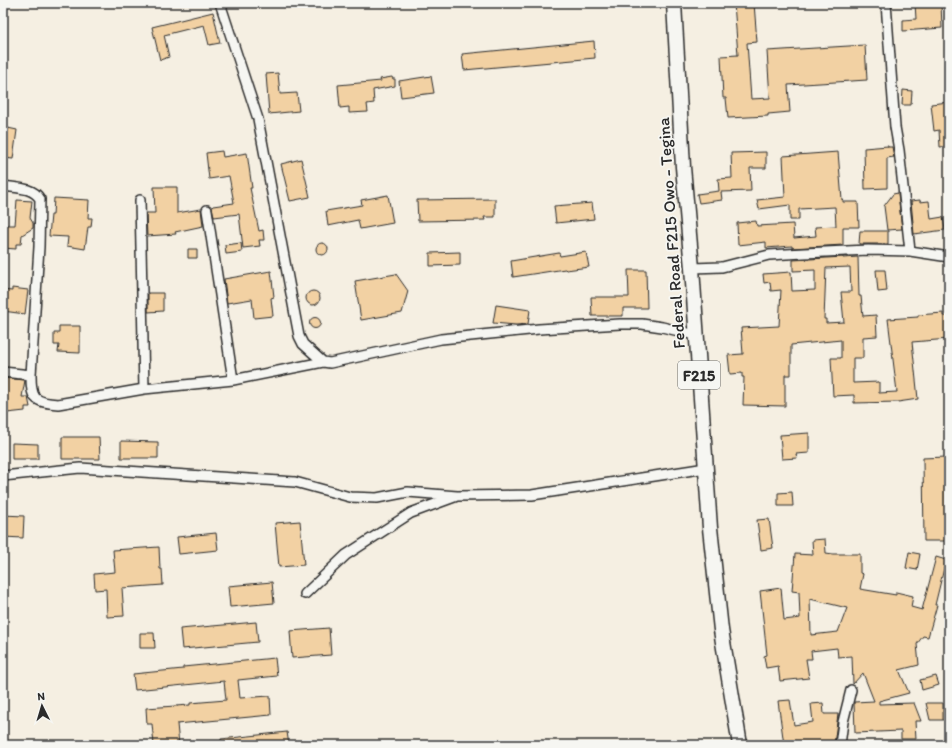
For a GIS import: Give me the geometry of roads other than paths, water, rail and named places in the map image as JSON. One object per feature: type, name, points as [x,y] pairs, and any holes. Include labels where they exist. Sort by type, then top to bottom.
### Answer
[{"type":"main road","name":"Federal Road F215 Owo - Tegina","points":[[674,3],[683,168],[692,268],[710,528],[721,630],[740,745]]},
{"type":"street","points":[[220,3],[258,119],[299,336],[303,344],[323,362]]},
{"type":"street","points":[[886,3],[895,127],[899,150],[910,251]]},
{"type":"street","points":[[3,186],[32,190],[40,199],[31,390],[33,394],[44,403],[58,404],[144,389],[234,380],[323,362],[330,363],[441,339],[539,329],[620,324],[642,324],[696,335]]},
{"type":"street","points":[[140,200],[144,389]]},
{"type":"street","points":[[207,210],[234,380]]},
{"type":"street","points":[[692,268],[722,267],[769,256],[868,250],[910,251],[949,257]]},
{"type":"street","points":[[3,372],[31,375]]},
{"type":"street","points":[[3,476],[80,468],[294,482],[350,497],[377,498],[408,492],[457,496],[532,495],[706,468]]},
{"type":"street","points":[[305,594],[346,555],[410,513],[457,496]]},
{"type":"street","points":[[840,745],[843,722],[851,690]]}]
